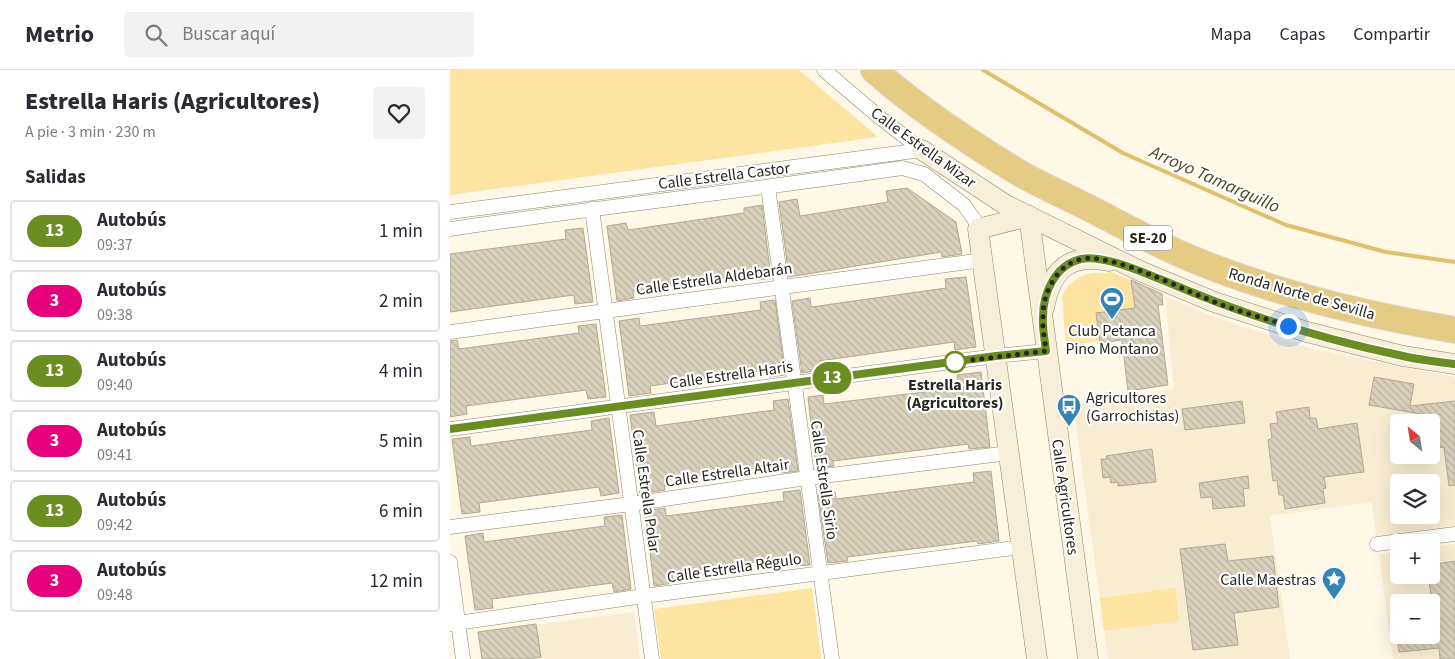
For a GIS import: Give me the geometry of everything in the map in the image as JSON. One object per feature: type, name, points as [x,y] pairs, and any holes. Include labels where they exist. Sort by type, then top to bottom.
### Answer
[{"type":"highway","name":"Ronda Norte de Sevilla","points":[[874,70],[890,84],[952,129],[1017,171],[1192,259],[1270,287],[1336,306],[1455,330]]},
{"type":"highway","name":"Ronda Norte de Sevilla","points":[[896,70],[958,116],[1022,158],[1192,243],[1271,272],[1338,292],[1406,308],[1455,315]]},
{"type":"street","name":"Calle Estrella Mizar","points":[[824,70],[922,150],[1006,205],[1140,271]]},
{"type":"street","name":"Calle Estrella Castor","points":[[450,212],[922,150]]},
{"type":"street","name":"Calle Estrella Castor","points":[[450,229],[902,168],[924,174],[964,205],[976,222],[978,229]]},
{"type":"street","name":"Calle Estrella Sirio","points":[[768,187],[832,659]]},
{"type":"street","name":"Calle Estrella Polar","points":[[592,209],[652,659]]},
{"type":"street","points":[[1029,216],[978,229],[984,260],[1037,659]]},
{"type":"street","name":"Calle Agricultores","points":[[1029,216],[1088,659]]},
{"type":"street","points":[[1042,317],[1047,290],[1056,276],[1072,262],[1093,258],[1140,271],[1214,302],[1307,332],[1404,356],[1455,364]]},
{"type":"street","name":"Calle Estrella Aldebarán","points":[[450,332],[984,260]]},
{"type":"street","name":"Calle Estrella Haris","points":[[450,429],[996,356],[1046,351]]},
{"type":"street","name":"Calle Estrella Altair","points":[[450,527],[631,504],[807,478],[1009,453]]},
{"type":"street","points":[[1377,544],[1455,534]]},
{"type":"street","name":"Calle Estrella Régulo","points":[[454,623],[644,596],[1022,547]]},
{"type":"street","points":[[450,562],[454,623],[463,659]]},
{"type":"shaded area","points":[[450,70],[799,70],[878,137],[450,195]]},
{"type":"shaded area","name":"Club Petanca Pino Montano","points":[[1107,270],[1162,294],[1163,305],[1158,305],[1100,343],[1098,341],[1066,346],[1062,296],[1065,290],[1080,277],[1093,273],[1107,273]]},
{"type":"shaded area","points":[[1165,296],[1214,317],[1313,349],[1455,377],[1455,526],[1376,536],[1372,502],[1270,516],[1290,659],[1108,659],[1073,403],[1174,389]]},
{"type":"shaded area","points":[[1455,544],[1455,659],[1393,659],[1391,644],[1440,644],[1440,594],[1390,594],[1390,636],[1379,554],[1390,553],[1390,584],[1440,584],[1440,546]]},
{"type":"shaded area","points":[[812,588],[821,659],[661,659],[654,609]]},
{"type":"shaded area","points":[[1175,588],[1179,621],[1104,631],[1100,598]]},
{"type":"shaded area","points":[[634,612],[640,659],[482,659],[478,632]]},
{"type":"building","points":[[907,188],[956,222],[962,254],[942,257],[941,252],[789,277],[779,202],[797,199],[800,216],[888,202],[886,191]]},
{"type":"building","points":[[762,205],[771,278],[757,280],[756,273],[633,291],[634,298],[617,301],[607,226],[626,223],[628,230],[744,213],[744,208]]},
{"type":"building","points":[[583,228],[593,302],[575,304],[574,295],[450,312],[450,254],[566,239],[565,230]]},
{"type":"building","points":[[966,277],[976,347],[955,350],[954,342],[819,361],[820,370],[802,373],[792,301],[810,298],[811,307],[946,288],[945,279]]},
{"type":"building","points":[[1131,280],[1162,294],[1163,305],[1158,305],[1168,385],[1128,391],[1122,340],[1100,343],[1096,313],[1135,308]]},
{"type":"building","points":[[775,300],[785,375],[769,377],[768,370],[650,386],[651,393],[629,396],[619,321],[639,318],[640,326],[761,310],[760,302]]},
{"type":"building","points":[[596,324],[606,397],[588,399],[586,390],[466,406],[467,414],[450,417],[450,341],[457,340],[459,349],[579,333],[578,326]]},
{"type":"building","points":[[981,372],[990,447],[969,449],[968,444],[833,461],[834,466],[816,468],[808,397],[823,395],[824,404],[958,388],[957,375]]},
{"type":"building","points":[[1374,377],[1414,384],[1410,406],[1455,401],[1455,485],[1449,486],[1444,447],[1440,448],[1440,414],[1421,414],[1369,405]]},
{"type":"building","points":[[788,399],[798,471],[781,473],[779,465],[664,480],[665,490],[640,494],[630,415],[654,412],[656,426],[774,410],[773,401]]},
{"type":"building","points":[[1242,401],[1245,423],[1185,430],[1182,409]]},
{"type":"building","points":[[1309,407],[1310,418],[1316,418],[1318,429],[1357,423],[1364,472],[1324,477],[1326,488],[1323,489],[1325,503],[1285,509],[1283,495],[1279,495],[1277,480],[1273,481],[1268,440],[1272,438],[1270,424],[1278,423],[1276,412]]},
{"type":"building","points":[[609,418],[619,493],[601,496],[599,487],[479,503],[480,512],[462,514],[452,439],[470,437],[471,446],[592,430],[591,421]]},
{"type":"building","points":[[1152,449],[1156,482],[1118,486],[1118,482],[1111,483],[1110,477],[1103,478],[1101,459],[1107,459],[1106,456]]},
{"type":"building","points":[[991,471],[999,541],[978,544],[977,541],[847,557],[848,561],[828,563],[818,494],[835,492],[836,499],[974,482],[973,473]]},
{"type":"building","points":[[1248,476],[1249,488],[1243,489],[1245,506],[1213,509],[1212,497],[1201,498],[1199,483]]},
{"type":"building","points":[[800,490],[810,565],[796,566],[795,557],[672,573],[673,583],[654,586],[645,511],[665,508],[666,516],[784,501],[783,492]]},
{"type":"building","points":[[622,515],[631,589],[614,592],[612,583],[492,599],[493,608],[475,610],[465,536],[483,533],[484,542],[605,526],[604,517]]},
{"type":"building","points":[[1225,544],[1228,561],[1273,556],[1279,607],[1234,613],[1238,645],[1193,650],[1180,549]]},
{"type":"building","points":[[1455,561],[1455,659],[1440,659],[1439,648],[1399,652],[1398,644],[1440,644],[1440,594],[1431,594],[1429,584],[1440,584],[1440,564]]},
{"type":"building","points":[[536,624],[541,657],[527,659],[482,659],[478,632]]},
{"type":"waterway","name":"Arroyo Tamarguillo","points":[[983,70],[1123,153],[1286,225],[1386,252],[1455,262]]},
{"type":"bus line","name":"13","points":[[450,429],[996,356],[1046,351],[1042,317],[1047,290],[1063,268],[1072,262],[1093,258],[1114,262],[1214,302],[1307,332],[1404,356],[1455,364]]},
{"type":"place","name":"Club Petanca Pino Montano","points":[[1112,320]]},
{"type":"place","name":"Estrella Haris (Agricultores)","points":[[955,362]]},
{"type":"place","name":"Agricultores (Garrochistas)","points":[[1069,427]]},
{"type":"place","name":"Calle Maestras","points":[[1334,600]]},
{"type":"route","points":[[955,362],[1046,351],[1042,317],[1047,290],[1063,268],[1072,262],[1082,259],[1093,258],[1114,262],[1214,302],[1288,326]]}]
